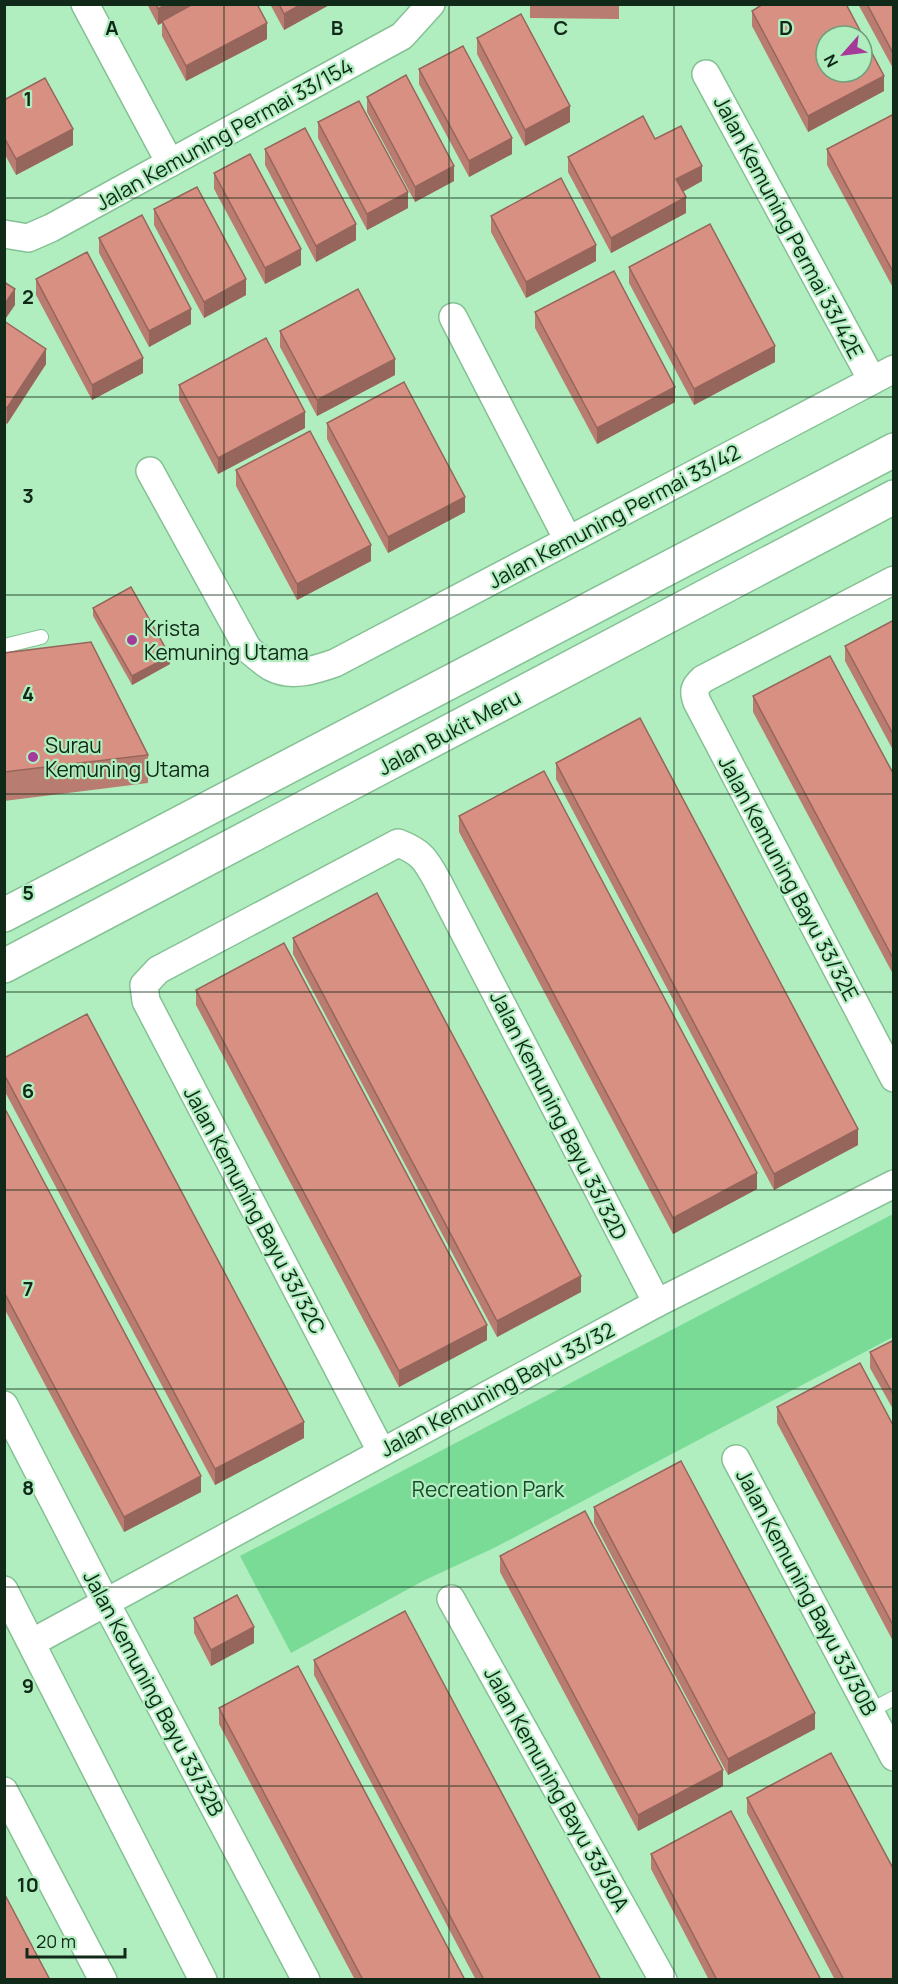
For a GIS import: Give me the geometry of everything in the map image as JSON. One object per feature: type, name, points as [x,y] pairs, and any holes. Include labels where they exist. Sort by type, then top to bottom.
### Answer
[{"type":"main road","name":"Jalan Bukit Meru","points":[[4,915],[894,450]]},
{"type":"main road","name":"Jalan Bukit Meru","points":[[4,966],[894,497]]},
{"type":"street","points":[[85,4],[170,163]]},
{"type":"street","name":"Jalan Kemuning Permai 33/154","points":[[4,234],[28,238],[170,163],[402,36],[430,4]]},
{"type":"street","name":"Jalan Kemuning Permai 33/42E","points":[[706,74],[883,375]]},
{"type":"street","points":[[453,317],[568,540]]},
{"type":"street","name":"Jalan Kemuning Permai 33/42","points":[[150,471],[248,649],[272,668],[288,672],[314,671],[335,663],[883,375]]},
{"type":"street","name":"Jalan Kemuning Bayu 33/32E","points":[[894,580],[703,680],[695,686],[694,693],[894,1078]]},
{"type":"street","name":"Jalan Kemuning Bayu 33/32D","points":[[158,970],[398,843],[414,848],[424,857],[657,1303]]},
{"type":"street","name":"Jalan Kemuning Bayu 33/32C","points":[[158,970],[144,985],[146,1002],[381,1452]]},
{"type":"street","name":"Jalan Kemuning Bayu 33/32","points":[[33,1642],[657,1303],[894,1184]]},
{"type":"street","name":"Jalan Kemuning Bayu 33/32B","points":[[4,1405],[306,1980]]},
{"type":"street","name":"Jalan Kemuning Bayu 33/30B","points":[[736,1459],[894,1757]]},
{"type":"street","points":[[4,1590],[33,1642],[202,1980]]},
{"type":"street","name":"Jalan Kemuning Bayu 33/30A","points":[[452,1599],[663,1980]]},
{"type":"street","points":[[4,1791],[104,1980]]},
{"type":"lane","points":[[4,646],[41,637]]},
{"type":"lane","points":[[870,1711],[894,1698]]},
{"type":"green space","name":"Recreation Park","points":[[893,1214],[893,1337],[496,1547],[423,1581],[291,1653],[240,1556]]},
{"type":"building","points":[[156,4],[167,4],[158,9]]},
{"type":"building","points":[[193,4],[257,4],[267,23],[186,66],[162,21]]},
{"type":"building","points":[[279,4],[302,4],[284,14]]},
{"type":"building","points":[[763,4],[846,4],[857,24],[814,24],[814,84],[869,84],[808,116],[752,11]]},
{"type":"building","points":[[867,4],[894,4],[894,55]]},
{"type":"building","points":[[521,14],[570,106],[525,130],[477,38]]},
{"type":"building","points":[[463,46],[512,138],[469,161],[419,69]]},
{"type":"building","points":[[874,57],[884,76],[874,81]]},
{"type":"building","points":[[406,75],[454,166],[415,187],[367,97]]},
{"type":"building","points":[[45,78],[73,129],[16,159],[4,137],[4,100]]},
{"type":"building","points":[[359,101],[408,192],[367,214],[318,122]]},
{"type":"building","points":[[894,114],[894,269],[892,270],[827,149]]},
{"type":"building","points":[[643,116],[655,139],[681,126],[702,166],[676,179],[686,197],[611,238],[568,157]]},
{"type":"building","points":[[305,128],[356,224],[316,246],[265,149]]},
{"type":"building","points":[[250,154],[301,249],[265,268],[214,173]]},
{"type":"building","points":[[561,178],[596,245],[526,282],[491,216]]},
{"type":"building","points":[[197,187],[246,279],[204,302],[154,209]]},
{"type":"building","points":[[142,215],[191,309],[149,331],[99,238]]},
{"type":"building","points":[[710,224],[775,346],[694,389],[629,267]]},
{"type":"building","points":[[87,252],[143,358],[92,385],[36,279]]},
{"type":"building","points":[[614,271],[675,387],[597,428],[535,312]]},
{"type":"building","points":[[4,282],[15,289],[4,305]]},
{"type":"building","points":[[358,289],[395,359],[317,400],[280,331]]},
{"type":"building","points":[[4,321],[46,349],[7,408],[4,407]]},
{"type":"building","points":[[266,338],[305,412],[218,458],[179,385]]},
{"type":"building","points":[[404,382],[465,497],[388,537],[327,423]]},
{"type":"building","points":[[310,431],[371,545],[297,584],[236,470]]},
{"type":"building","name":"Krista Kemuning Utama","points":[[131,587],[170,656],[132,676],[93,608]]},
{"type":"building","points":[[894,620],[894,736],[845,646]]},
{"type":"building","points":[[91,642],[148,755],[4,772],[4,653]]},
{"type":"building","points":[[830,656],[894,775],[894,960],[753,696]]},
{"type":"building","points":[[640,718],[858,1129],[774,1174],[556,763]]},
{"type":"building","points":[[544,771],[757,1173],[673,1218],[459,816]]},
{"type":"building","points":[[377,893],[581,1276],[497,1321],[293,938]]},
{"type":"building","points":[[284,943],[487,1325],[399,1371],[196,990]]},
{"type":"building","points":[[87,1014],[304,1422],[215,1469],[4,1074],[4,1058]]},
{"type":"building","points":[[4,1107],[201,1476],[124,1517],[4,1292]]},
{"type":"building","points":[[894,1340],[894,1396],[870,1352]]},
{"type":"building","points":[[860,1363],[894,1427],[894,1627],[777,1407]]},
{"type":"building","points":[[681,1461],[815,1713],[728,1759],[594,1507]]},
{"type":"building","points":[[585,1511],[723,1770],[638,1815],[500,1556]]},
{"type":"building","points":[[237,1595],[254,1627],[211,1650],[194,1618]]},
{"type":"building","points":[[405,1611],[601,1980],[484,1980],[314,1660]]},
{"type":"building","points":[[298,1666],[465,1980],[363,1980],[219,1708]]},
{"type":"building","points":[[831,1753],[894,1870],[894,1980],[844,1980],[747,1798]]},
{"type":"building","points":[[731,1811],[821,1980],[717,1980],[651,1854]]},
{"type":"building","points":[[4,1893],[50,1980],[4,1980]]},
{"type":"place","name":"Krista Kemuning Utama","points":[[132,640]]},
{"type":"place","name":"Surau Kemuning Utama","points":[[33,757]]}]
